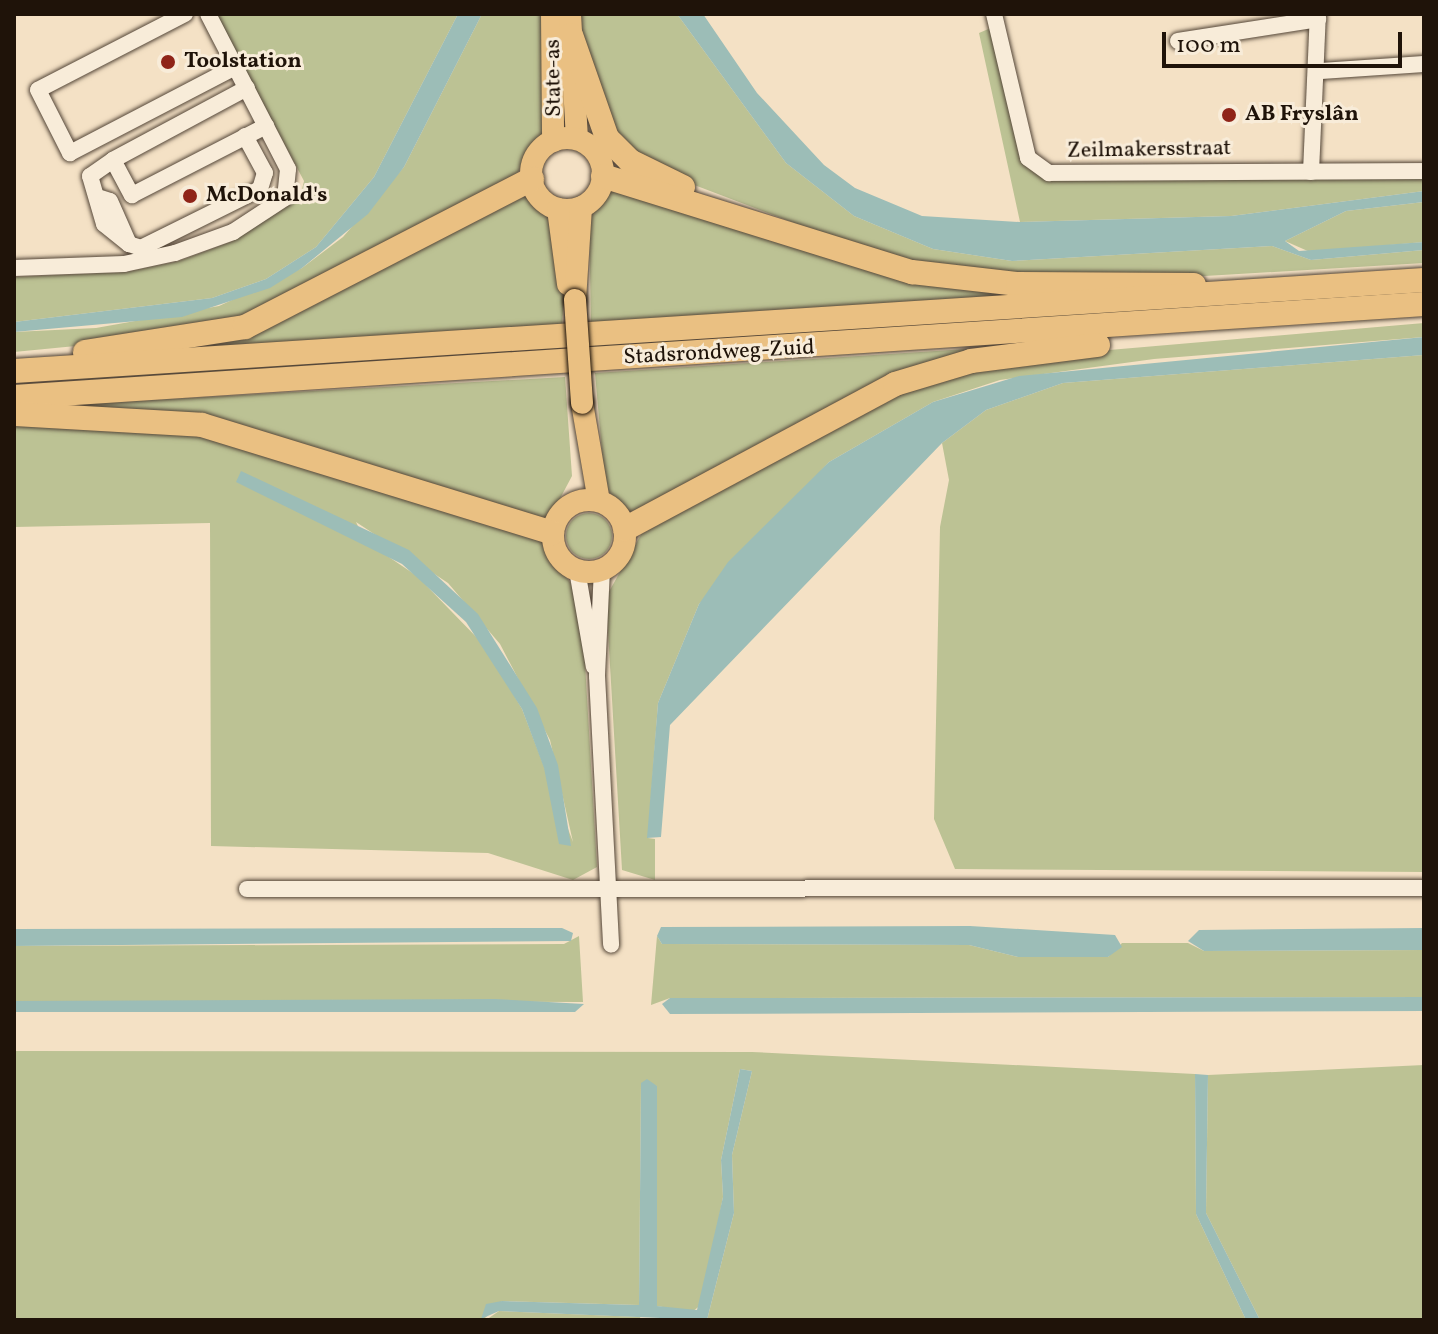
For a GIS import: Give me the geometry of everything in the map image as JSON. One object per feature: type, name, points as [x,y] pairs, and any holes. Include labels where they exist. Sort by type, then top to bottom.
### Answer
[{"type":"highway","points":[[570,24],[607,138],[630,161],[724,209]]},
{"type":"highway","points":[[603,176],[724,209],[943,278],[1225,284],[1292,294]]},
{"type":"highway","points":[[14,358],[245,327],[532,179]]},
{"type":"highway","name":"Stadsrondweg-Zuid","points":[[14,371],[1292,294],[1424,280]]},
{"type":"highway","name":"Stadsrondweg-Zuid","points":[[14,397],[1262,320],[1424,304]]},
{"type":"highway","points":[[625,529],[867,396],[933,371],[1015,354],[1192,337],[1262,320]]},
{"type":"highway","points":[[14,414],[202,425],[552,533]]},
{"type":"main road","name":"State-as","points":[[552,14],[553,141]]},
{"type":"main road","name":"State-as","points":[[570,24],[577,139]]},
{"type":"main road","points":[[575,300],[581,207],[603,176],[597,153],[577,139],[553,141],[539,152],[532,179],[558,209],[575,300],[582,403],[599,501],[625,529],[619,557],[602,569],[577,570],[556,552],[552,533],[574,502],[582,403]]},
{"type":"main road","points":[[558,209],[581,207]]},
{"type":"main road","points":[[574,502],[599,501]]},
{"type":"street","points":[[185,14],[38,90],[70,153],[235,67]]},
{"type":"street","points":[[14,268],[149,260],[253,221],[290,189],[266,126],[208,14]]},
{"type":"street","name":"Zeilmakersstraat","points":[[994,14],[1007,46],[1024,146],[1038,168],[1063,174],[1424,171]]},
{"type":"street","points":[[1178,41],[1318,16],[1321,71],[1311,172]]},
{"type":"street","points":[[1321,71],[1424,64]]},
{"type":"street","points":[[245,136],[265,173],[260,189],[141,248],[129,244],[110,201],[101,198],[90,176],[113,160],[247,88]]},
{"type":"street","points":[[113,160],[132,195],[266,126]]},
{"type":"street","points":[[602,569],[597,676],[611,945]]},
{"type":"street","points":[[577,570],[597,676]]},
{"type":"street","points":[[247,889],[1424,888]]},
{"type":"green space","points":[[216,14],[458,14],[374,177],[316,247],[266,279],[212,298],[14,322],[14,277],[126,272],[179,261],[233,241],[300,198],[304,181]]},
{"type":"green space","points":[[482,14],[546,14],[544,132],[514,178],[270,309],[127,341],[14,352],[14,332],[96,328],[219,306],[302,268],[343,237],[404,167]]},
{"type":"green space","points":[[579,14],[677,14],[786,163],[854,216],[933,249],[1012,261],[1272,246],[1311,260],[1424,250],[1424,263],[1121,281],[900,263],[668,175],[627,151],[591,85]]},
{"type":"green space","points":[[993,27],[1022,162],[1047,180],[1424,178],[1424,191],[1231,216],[1020,222],[979,33]]},
{"type":"green space","points":[[609,185],[778,240],[1094,292],[591,324],[589,219]]},
{"type":"green space","points":[[527,190],[549,220],[564,297],[562,324],[206,348],[205,341]]},
{"type":"green space","points":[[1424,202],[1424,242],[1310,252],[1285,241],[1346,211]]},
{"type":"green space","points":[[1424,323],[1424,337],[1154,359],[1000,380],[933,402],[829,462],[699,604],[658,703],[648,838],[655,839],[655,880],[622,870],[606,597],[643,531],[877,399],[1028,357]]},
{"type":"green space","points":[[967,349],[967,356],[629,518],[605,486],[595,373]]},
{"type":"green space","points":[[1424,355],[1424,872],[955,869],[934,819],[940,527],[949,480],[942,443],[986,410],[1063,383]]},
{"type":"green space","points":[[565,377],[572,476],[547,523],[282,439],[63,405]]},
{"type":"green space","points":[[14,419],[201,432],[542,542],[574,588],[584,646],[597,867],[573,880],[488,853],[211,846],[210,523],[14,527]],"holes":[[[356,522],[448,583],[500,644],[550,740],[573,842],[522,709],[485,646],[417,576],[365,541]]]},
{"type":"green space","points":[[589,513],[605,520],[612,536],[605,552],[589,559],[573,552],[566,536],[573,520]]},
{"type":"green space","points":[[579,936],[583,1002],[14,1001],[14,946],[564,944]]},
{"type":"green space","points":[[657,936],[662,944],[969,945],[1018,957],[1108,957],[1122,943],[1188,943],[1204,951],[1424,950],[1424,997],[670,998],[651,1005]]},
{"type":"green space","points":[[14,1051],[752,1052],[1195,1074],[1196,1214],[1246,1320],[707,1320],[734,1213],[732,1155],[752,1071],[740,1069],[721,1160],[723,1197],[702,1304],[692,1312],[657,1306],[657,1086],[641,1084],[639,1305],[502,1301],[483,1320],[14,1320]]},
{"type":"green space","points":[[1424,1065],[1424,1320],[1260,1320],[1206,1213],[1208,1075]]},
{"type":"green space","points":[[499,1311],[640,1317],[641,1320],[486,1320]]},
{"type":"water","points":[[458,14],[482,14],[404,167],[368,214],[302,268],[270,288],[182,317],[14,332],[14,322],[212,298],[266,279],[316,247],[374,177]]},
{"type":"water","points":[[677,14],[703,14],[757,93],[824,165],[855,188],[922,216],[1020,222],[1231,216],[1424,191],[1424,202],[1346,211],[1285,241],[1299,251],[1424,242],[1424,250],[1311,260],[1272,246],[1012,261],[933,249],[854,216],[786,163]]},
{"type":"water","points":[[1424,337],[1424,355],[1063,383],[986,410],[942,443],[670,725],[661,837],[647,838],[658,703],[699,604],[728,562],[829,462],[933,402],[1019,376]]},
{"type":"water","points":[[241,471],[409,550],[478,614],[537,708],[558,765],[571,846],[559,844],[544,768],[522,709],[466,622],[402,564],[236,482]]},
{"type":"water","points":[[970,926],[1115,935],[1122,947],[1108,957],[1018,957],[969,945],[662,944],[657,936],[661,927]]},
{"type":"water","points":[[562,928],[573,933],[571,941],[14,946],[14,929]]},
{"type":"water","points":[[1424,928],[1424,950],[1204,951],[1188,941],[1199,930]]},
{"type":"water","points":[[1424,997],[1424,1011],[670,1014],[662,1004],[670,998]]},
{"type":"water","points":[[495,999],[584,1004],[575,1012],[14,1012],[14,1001]]},
{"type":"water","points":[[740,1069],[752,1071],[732,1155],[734,1213],[707,1320],[499,1311],[481,1319],[486,1304],[502,1301],[639,1305],[641,1083],[647,1079],[657,1086],[657,1306],[697,1310],[723,1197],[721,1160]]},
{"type":"water","points":[[1195,1074],[1208,1075],[1206,1213],[1260,1320],[1246,1320],[1196,1214]]},
{"type":"place","name":"Toolstation","points":[[168,62]]},
{"type":"place","name":"AB Fryslân","points":[[1229,115]]},
{"type":"place","name":"McDonald's","points":[[190,196]]}]
